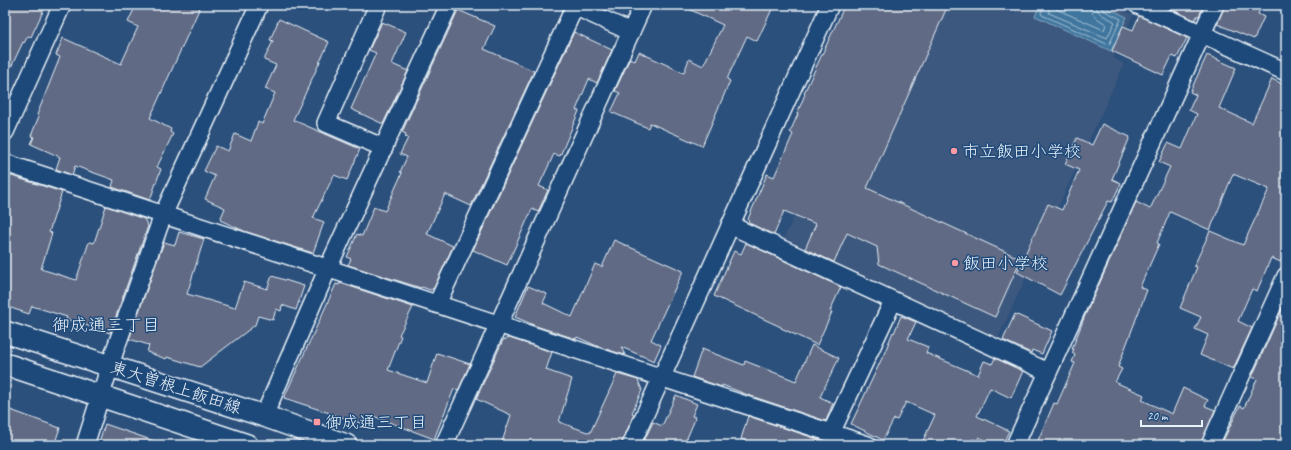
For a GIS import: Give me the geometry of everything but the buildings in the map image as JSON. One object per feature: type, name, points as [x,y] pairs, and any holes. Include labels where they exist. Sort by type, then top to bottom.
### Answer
[{"type":"street","points":[[5,132],[62,5]]},
{"type":"street","points":[[85,445],[110,366],[162,215],[259,5]]},
{"type":"street","points":[[378,5],[326,123],[384,148]]},
{"type":"street","points":[[264,416],[328,268],[449,5]]},
{"type":"street","points":[[444,445],[643,5]]},
{"type":"street","points":[[631,445],[830,5]]},
{"type":"street","points":[[1138,5],[1286,72]]},
{"type":"street","points":[[1015,445],[1215,5]]},
{"type":"street","points":[[438,304],[573,6],[631,32]]},
{"type":"street","points":[[5,163],[868,445]]},
{"type":"street","points":[[730,225],[1048,372]]},
{"type":"street","points":[[1210,445],[1280,303],[1286,276]]},
{"type":"street","points":[[831,433],[893,300]]},
{"type":"street","name":"東大曽根上飯田線","points":[[5,332],[264,416],[346,445]]},
{"type":"street","name":"東大曽根上飯田線","points":[[5,364],[248,445]]},
{"type":"shaded area","name":"市立飯田小学校","points":[[894,5],[994,5],[1014,14],[1018,5],[1112,5],[1133,15],[1113,58],[1124,64],[997,340],[784,238]]},
{"type":"water","points":[[1040,5],[1101,5],[1127,17],[1111,51],[1035,16]]},
{"type":"place","name":"市立飯田小学校","points":[[954,151]]},
{"type":"place","name":"飯田小学校","points":[[955,263]]},
{"type":"place","name":"御成通三丁目","points":[[317,422]]},
{"type":"district","name":"御成通三丁目","points":[[106,325]]}]
